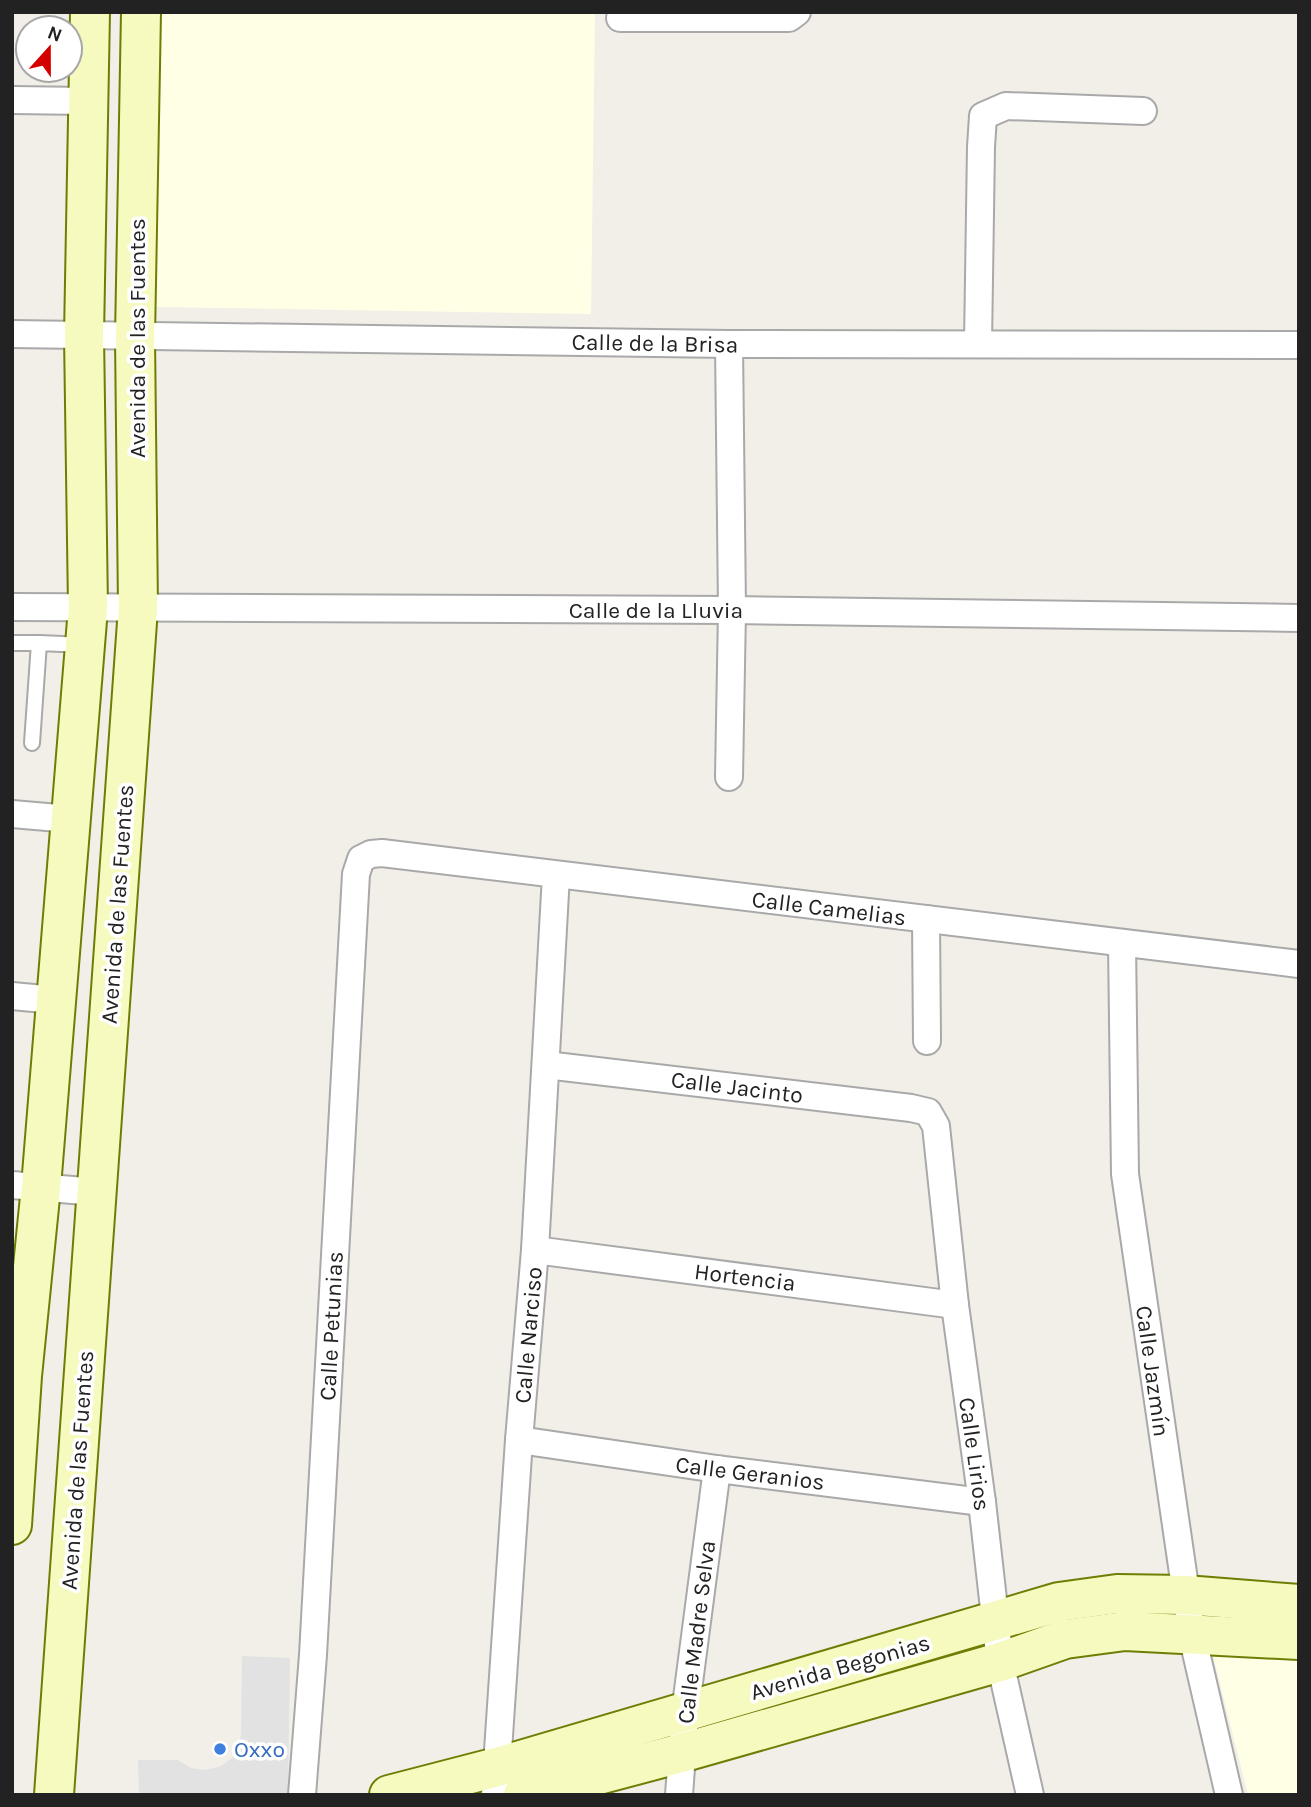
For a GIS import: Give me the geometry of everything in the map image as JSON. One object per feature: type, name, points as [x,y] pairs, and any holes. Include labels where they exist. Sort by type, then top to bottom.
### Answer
[{"type":"main road","points":[[12,1525],[27,1186],[55,1000],[88,608],[84,335],[90,12]]},
{"type":"main road","name":"Avenida de las Fuentes","points":[[54,1795],[138,608],[135,337],[141,12]]},
{"type":"main road","name":"Avenida Begonias","points":[[389,1795],[496,1781],[685,1713],[1059,1602],[1105,1595],[1185,1595],[1299,1604]]},
{"type":"main road","name":"Avenida Begonias","points":[[523,1795],[1000,1662],[1065,1639],[1125,1631],[1299,1640]]},
{"type":"street","points":[[620,19],[789,19],[797,12]]},
{"type":"street","points":[[12,100],[87,101]]},
{"type":"street","points":[[978,345],[981,147],[984,116],[1006,106],[1143,111]]},
{"type":"street","name":"Calle de la Brisa","points":[[12,334],[729,344],[1299,345]]},
{"type":"street","points":[[729,344],[732,610],[729,777]]},
{"type":"street","name":"Calle de la Lluvia","points":[[12,607],[732,610],[1299,618]]},
{"type":"street","points":[[12,814],[70,819]]},
{"type":"street","name":"Calle Camelias","points":[[361,859],[382,853],[1299,964]]},
{"type":"street","name":"Calle Petunias","points":[[302,1795],[314,1641],[356,874],[361,859]]},
{"type":"street","name":"Calle Narciso","points":[[496,1781],[535,1250],[556,874]]},
{"type":"street","points":[[926,919],[927,1041]]},
{"type":"street","name":"Calle Jazmín","points":[[1122,943],[1125,1174],[1185,1595],[1229,1795]]},
{"type":"street","points":[[12,996],[55,1000]]},
{"type":"street","name":"Calle Jacinto","points":[[546,1065],[928,1112]]},
{"type":"street","name":"Calle Lirios","points":[[928,1112],[936,1126],[955,1305],[982,1502],[1000,1662],[1030,1795]]},
{"type":"street","points":[[27,1186],[97,1192]]},
{"type":"street","name":"Hortencia","points":[[535,1250],[955,1305]]},
{"type":"street","name":"Calle Geranios","points":[[519,1440],[717,1469],[982,1502]]},
{"type":"street","name":"Calle Madre Selva","points":[[679,1795],[685,1713],[717,1469]]},
{"type":"lane","points":[[12,643],[85,645]]},
{"type":"lane","points":[[32,743],[39,643]]},
{"type":"shaded area","points":[[159,12],[595,12],[591,314],[155,307]]},
{"type":"shaded area","points":[[1212,1652],[1299,1656],[1299,1795],[1248,1795]]},
{"type":"shaded area","points":[[242,1656],[290,1658],[288,1795],[139,1795],[138,1760],[178,1760],[191,1768],[206,1770],[221,1766],[232,1758],[239,1747],[241,1733]]},
{"type":"place","name":"Oxxo","points":[[220,1749]]}]
